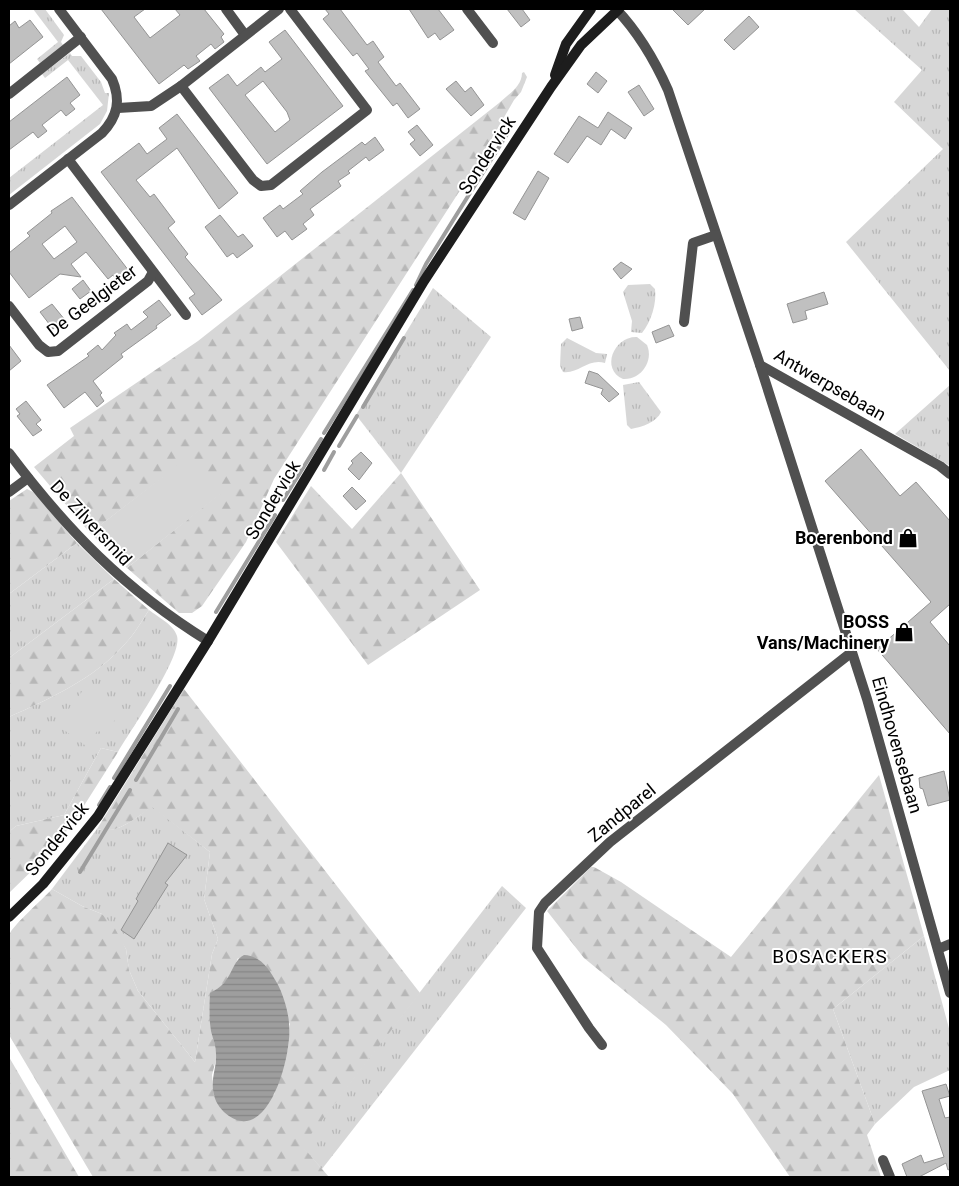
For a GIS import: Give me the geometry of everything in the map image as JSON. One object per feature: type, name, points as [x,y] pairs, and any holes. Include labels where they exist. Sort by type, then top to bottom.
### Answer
[{"type":"street","points":[[9,205],[102,133],[112,123],[118,108],[117,92],[112,79],[59,9]]},
{"type":"street","points":[[226,9],[246,35]]},
{"type":"street","points":[[118,108],[151,106],[181,86],[279,9]]},
{"type":"street","points":[[181,86],[253,180],[260,186],[271,186],[367,110],[290,9]]},
{"type":"street","points":[[467,9],[493,43]]},
{"type":"street","name":"Sondervick","points":[[551,87],[566,44],[591,9]]},
{"type":"street","name":"Sondervick","points":[[9,918],[43,884],[98,816],[208,641],[424,281],[551,87],[581,45],[617,9]]},
{"type":"street","name":"Antwerpsebaan","points":[[617,9],[660,72],[668,90],[760,365],[932,461],[950,474]]},
{"type":"street","points":[[9,94],[81,37]]},
{"type":"street","name":"De Geelgieter","points":[[68,159],[186,316]]},
{"type":"street","points":[[684,322],[693,243],[716,235]]},
{"type":"street","name":"De Geelgieter","points":[[9,306],[39,346],[48,352],[58,351],[148,281],[153,272]]},
{"type":"street","name":"Eindhovensebaan","points":[[760,365],[852,652],[950,993]]},
{"type":"street","name":"De Zilversmid","points":[[9,452],[28,478],[81,541],[126,583],[208,641]]},
{"type":"street","points":[[9,492],[28,478]]},
{"type":"street","name":"Zandparel","points":[[602,1045],[537,948],[540,912],[545,903],[610,842],[852,652]]},
{"type":"street","points":[[938,949],[950,944]]},
{"type":"street","points":[[882,1160],[890,1177]]},
{"type":"green space","points":[[33,9],[45,9],[64,35],[61,42],[63,45],[40,63],[37,59],[58,42]]},
{"type":"green space","points":[[854,9],[902,9],[919,27],[932,9],[950,9],[950,371],[846,242],[943,149],[894,102],[922,70]]},
{"type":"green space","points":[[70,53],[72,56],[81,56],[101,82],[105,93],[109,93],[107,111],[100,124],[9,195],[9,178],[103,105],[68,60],[45,78],[42,74]]},
{"type":"green space","points":[[524,72],[527,77],[521,92],[514,100],[477,164],[274,479],[246,542],[202,606],[192,613],[179,613],[127,568],[223,491],[191,456],[90,533],[34,467],[74,436],[70,428],[198,341],[499,103],[517,86]]},
{"type":"green space","points":[[650,284],[655,289],[651,318],[642,333],[631,332],[632,321],[623,292],[628,285]]},
{"type":"green space","points":[[433,288],[491,337],[401,473],[356,415]]},
{"type":"green space","points":[[637,337],[647,345],[649,357],[647,363],[640,373],[623,379],[612,368],[613,354],[616,347],[622,342],[629,338]]},
{"type":"green space","points":[[567,338],[596,353],[607,354],[605,363],[588,364],[574,371],[563,372],[560,366],[561,344]]},
{"type":"green space","points":[[639,382],[661,412],[653,421],[631,429],[627,425],[623,385]]},
{"type":"green space","points":[[950,385],[950,466],[895,434]]},
{"type":"green space","points":[[191,455],[224,491],[127,568],[90,533]]},
{"type":"green space","points":[[401,473],[480,590],[368,665],[276,542],[311,486],[352,529]]},
{"type":"green space","points":[[27,489],[33,492],[77,543],[9,594],[9,501]]},
{"type":"green space","points":[[77,543],[114,579],[9,658],[9,594]]},
{"type":"green space","points":[[114,579],[149,610],[131,637],[112,657],[85,678],[9,717],[9,658]]},
{"type":"green space","points":[[149,610],[173,628],[177,636],[177,646],[164,676],[144,711],[118,752],[101,748],[64,815],[16,826],[9,832],[9,717],[70,687],[99,668],[128,641]]},
{"type":"green space","points":[[90,682],[136,723],[132,728],[129,725],[126,728],[116,719],[102,734],[98,730],[86,746],[60,727],[71,705]]},
{"type":"green space","points":[[184,689],[420,993],[302,1146],[329,1177],[93,1177],[9,1035],[9,935],[52,889],[82,906],[102,914],[113,925],[126,949],[129,970],[138,991],[195,1062],[212,954],[218,939],[204,899],[210,852],[152,807],[119,828],[112,830],[97,829]],"holes":[[[238,958],[290,1024],[288,1048],[274,1095],[214,1096],[212,1075],[217,1056],[209,1012],[210,994],[228,979]]]},
{"type":"green space","points":[[101,748],[118,752],[73,823],[43,860],[9,893],[9,832],[16,826],[64,815]]},
{"type":"green space","points":[[879,775],[924,936],[833,1009],[875,1124],[867,1135],[881,1177],[790,1177],[733,1094],[666,1025],[584,958],[547,911],[591,867],[594,867],[621,882],[731,957]]},
{"type":"green space","points":[[152,806],[210,852],[204,899],[218,939],[212,954],[195,1062],[138,991],[129,970],[126,949],[102,914],[82,906],[52,889],[97,829],[112,830],[119,828]]},
{"type":"green space","points":[[502,886],[526,908],[322,1169],[301,1146]]},
{"type":"green space","points":[[924,936],[950,1032],[950,1070],[914,1087],[875,1124],[833,1009]]},
{"type":"green space","points":[[9,1057],[79,1177],[9,1177]]},
{"type":"shaded area","points":[[244,955],[260,961],[268,968],[277,983],[286,1008],[289,1036],[283,1072],[276,1090],[267,1106],[256,1117],[244,1121],[226,1114],[215,1098],[213,1084],[216,1051],[211,1031],[209,1008],[210,993],[228,978],[236,962]]},
{"type":"building","points":[[101,9],[145,9],[134,17],[150,38],[180,15],[175,9],[204,9],[224,34],[221,37],[224,42],[215,49],[211,44],[196,56],[200,61],[188,69],[184,65],[159,84]]},
{"type":"building","points":[[325,9],[340,9],[367,45],[373,41],[384,57],[378,62],[396,86],[400,83],[420,109],[408,118],[397,103],[393,106],[365,71],[369,69],[357,53],[353,56],[323,19],[329,14]]},
{"type":"building","points":[[409,9],[438,9],[454,30],[440,40],[435,33],[428,38]]},
{"type":"building","points":[[507,9],[522,9],[530,20],[521,27]]},
{"type":"building","points":[[672,9],[705,9],[688,25]]},
{"type":"building","points":[[749,16],[759,27],[734,50],[724,40]]},
{"type":"building","points":[[30,20],[43,37],[9,64],[9,26],[15,21],[19,28]]},
{"type":"building","points":[[285,30],[343,106],[267,164],[209,88],[228,74],[237,86],[261,67],[265,72],[282,59],[269,42]],"holes":[[[263,81],[287,112],[290,120],[275,132],[245,95]]]},
{"type":"building","points":[[596,72],[607,81],[598,93],[587,84]]},
{"type":"building","points":[[67,77],[80,95],[70,103],[75,109],[66,116],[61,110],[42,125],[47,131],[38,138],[33,132],[9,150],[9,122]]},
{"type":"building","points":[[456,81],[465,92],[471,87],[484,105],[471,116],[446,89]]},
{"type":"building","points":[[639,85],[654,109],[644,116],[628,92]]},
{"type":"building","points":[[608,112],[632,128],[625,139],[611,129],[601,145],[587,136],[568,163],[554,154],[579,116],[598,128]]},
{"type":"building","points":[[177,114],[238,193],[219,209],[177,148],[136,180],[150,197],[154,194],[175,222],[168,228],[188,254],[185,257],[222,300],[202,315],[189,298],[195,294],[101,172],[139,143],[147,154],[167,139],[159,128]]},
{"type":"building","points":[[417,125],[433,145],[420,156],[410,144],[415,140],[408,132]]},
{"type":"building","points":[[375,137],[384,150],[369,161],[366,157],[348,171],[350,173],[338,181],[341,186],[310,209],[314,215],[303,224],[307,229],[292,240],[285,231],[277,237],[263,218],[280,205],[283,209],[303,194],[300,191],[322,172],[362,142],[365,145]]},
{"type":"building","points":[[538,171],[549,178],[525,220],[513,213]]},
{"type":"building","points":[[72,197],[129,271],[117,280],[113,275],[108,279],[86,252],[71,264],[81,277],[60,274],[29,298],[9,272],[9,253],[30,236],[27,233],[52,213],[51,211]],"holes":[[[65,226],[77,242],[54,259],[42,244]]]},
{"type":"building","points":[[220,215],[238,237],[243,234],[253,246],[237,258],[233,253],[227,257],[205,227]]},
{"type":"building","points":[[621,262],[632,269],[621,279],[613,269]]},
{"type":"building","points":[[83,280],[91,291],[80,299],[72,289]]},
{"type":"building","points":[[824,292],[828,304],[805,311],[807,319],[793,323],[787,304]]},
{"type":"building","points":[[159,300],[171,315],[156,326],[157,328],[121,354],[123,357],[93,381],[102,393],[100,395],[104,401],[97,407],[85,392],[64,408],[47,385],[89,356],[87,354],[98,345],[102,350],[116,335],[114,333],[127,324],[131,330],[148,317],[143,312]]},
{"type":"building","points":[[52,304],[65,320],[53,329],[40,312]]},
{"type":"building","points":[[580,317],[583,328],[572,331],[569,319]]},
{"type":"building","points":[[669,325],[674,336],[656,343],[652,332]]},
{"type":"building","points":[[9,345],[21,361],[9,371]]},
{"type":"building","points":[[589,371],[598,374],[619,394],[609,402],[601,394],[603,389],[585,383]]},
{"type":"building","points":[[26,401],[41,420],[36,424],[42,430],[33,436],[17,416],[20,414],[16,409]]},
{"type":"building","points":[[861,449],[900,496],[916,482],[950,521],[950,604],[930,622],[950,646],[950,734],[877,649],[931,602],[825,481]]},
{"type":"building","points":[[361,452],[372,463],[359,480],[348,469],[353,463],[351,461]]},
{"type":"building","points":[[352,487],[366,501],[356,510],[343,496]]},
{"type":"building","points":[[944,771],[950,800],[928,806],[923,789],[920,788],[919,778]]},
{"type":"building","points":[[168,843],[187,855],[165,883],[168,885],[134,939],[121,930],[138,901],[136,899]]},
{"type":"building","points":[[946,1084],[950,1096],[939,1099],[945,1118],[950,1117],[950,1169],[948,1170],[946,1163],[919,1177],[907,1177],[902,1164],[921,1155],[924,1163],[944,1157],[922,1091]]},
{"type":"waterway","points":[[472,190],[509,131]]},
{"type":"waterway","points":[[416,285],[426,264],[470,193]]},
{"type":"waterway","points":[[324,433],[413,290]]},
{"type":"waterway","points":[[363,407],[404,338]]},
{"type":"waterway","points":[[339,446],[357,416]]},
{"type":"waterway","points":[[283,500],[321,439]]},
{"type":"waterway","points":[[324,470],[334,452]]},
{"type":"waterway","points":[[216,612],[275,515]]},
{"type":"waterway","points":[[114,778],[170,686]]},
{"type":"waterway","points":[[136,780],[178,709]]},
{"type":"waterway","points":[[99,805],[110,787]]},
{"type":"waterway","points":[[80,872],[130,790]]},
{"type":"place","name":"Boerenbond","points":[[908,538]]},
{"type":"place","name":"BOSS Vans/Machinery","points":[[904,632]]},
{"type":"district","name":"BOSACKERS","points":[[830,956]]}]
